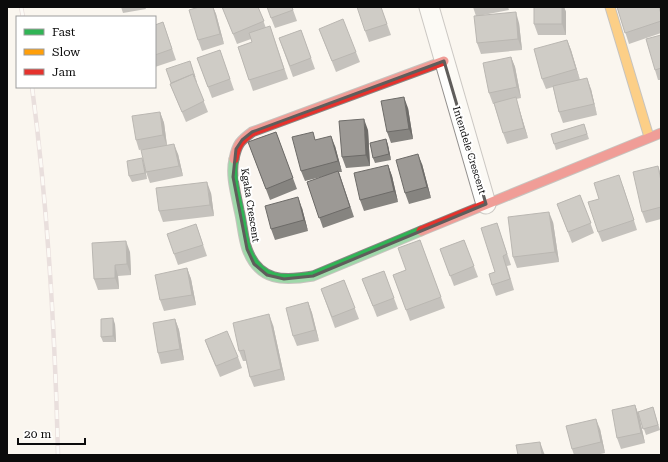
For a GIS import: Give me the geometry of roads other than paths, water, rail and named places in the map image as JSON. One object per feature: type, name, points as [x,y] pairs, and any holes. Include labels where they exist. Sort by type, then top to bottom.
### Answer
[{"type":"street","name":"Intendele Crescent","points":[[428,7],[486,204],[661,133]]},
{"type":"street","points":[[610,7],[649,137]]},
{"type":"street","name":"Kgaka Crescent","points":[[444,61],[252,132],[242,140],[236,149],[233,162],[233,177],[247,249],[254,264],[267,275],[284,280],[313,276],[486,204]]},
{"type":"railway","points":[[21,7],[23,16]]},
{"type":"railway","points":[[32,88],[38,133],[50,271],[58,455]]}]
